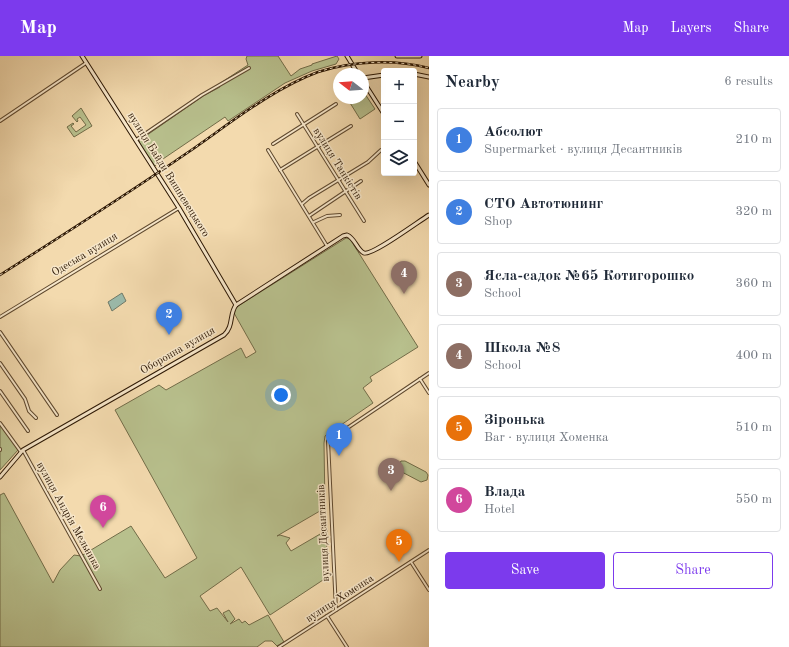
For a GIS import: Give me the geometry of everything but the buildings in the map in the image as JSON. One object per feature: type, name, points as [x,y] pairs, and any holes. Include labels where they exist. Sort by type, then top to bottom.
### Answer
[{"type":"street","name":"вулиця Байди Вишневецького","points":[[82,56],[180,208],[236,305]]},
{"type":"street","points":[[347,56],[354,68]]},
{"type":"street","points":[[397,56],[420,56]]},
{"type":"street","points":[[0,121],[86,63]]},
{"type":"street","points":[[136,140],[202,95],[249,68]]},
{"type":"street","points":[[417,75],[429,77]]},
{"type":"street","points":[[369,79],[381,76]]},
{"type":"street","points":[[369,90],[381,109]]},
{"type":"street","points":[[273,144],[336,104]]},
{"type":"street","name":"вулиця Танкістів","points":[[297,114],[344,192],[364,221]]},
{"type":"street","points":[[280,170],[351,126]]},
{"type":"street","points":[[268,150],[314,222],[328,247]]},
{"type":"street","points":[[302,204],[337,180],[368,162],[381,150]]},
{"type":"street","points":[[417,166],[429,185]]},
{"type":"street","points":[[309,216],[361,181]]},
{"type":"street","name":"Одеська вулиця","points":[[0,317],[180,208]]},
{"type":"street","points":[[236,305],[347,235],[352,237],[363,252],[369,252],[429,215]]},
{"type":"street","points":[[314,222],[327,216],[340,216]]},
{"type":"street","name":"Оборонна вулиця","points":[[0,477],[22,451],[224,335],[231,325],[232,312],[236,305]]},
{"type":"street","points":[[0,332],[57,415]]},
{"type":"street","points":[[0,363],[25,399],[29,410],[36,418]]},
{"type":"street","points":[[429,373],[420,379],[429,393]]},
{"type":"street","name":"вулиця Десантників","points":[[336,610],[327,443],[330,438],[420,379]]},
{"type":"street","points":[[0,392],[28,432]]},
{"type":"street","name":"вулиця Андрія Мельника","points":[[0,423],[22,451],[100,589]]},
{"type":"street","name":"вулиця Хоменка","points":[[279,647],[429,550]]},
{"type":"street","points":[[411,562],[429,590]]},
{"type":"street","points":[[327,616],[347,647]]},
{"type":"green space","points":[[247,56],[278,56],[291,76],[300,69],[312,64],[337,56],[339,59],[336,64],[312,71],[285,83],[228,121],[225,117],[157,163],[155,166],[139,143],[140,140],[203,96],[220,87],[219,84],[248,65],[246,59]]},
{"type":"green space","points":[[369,100],[375,109],[360,119],[351,104],[369,104]]},
{"type":"green space","points":[[81,108],[92,126],[74,137],[67,127],[73,123],[74,124],[71,126],[76,132],[86,125],[80,117],[77,119],[77,122],[72,116]]},
{"type":"green space","points":[[346,238],[350,239],[418,347],[370,377],[372,381],[363,388],[373,403],[325,436],[325,508],[277,536],[280,535],[290,538],[286,543],[291,551],[327,530],[326,578],[270,615],[241,567],[200,596],[210,611],[217,608],[228,622],[223,613],[229,610],[235,619],[230,624],[239,619],[242,623],[245,621],[249,625],[268,615],[284,642],[277,646],[272,641],[265,641],[257,647],[0,647],[0,495],[4,493],[53,583],[60,570],[74,555],[81,556],[131,526],[165,578],[197,558],[115,410],[159,385],[166,390],[241,348],[246,358],[256,352],[234,313],[235,308]]},
{"type":"green space","points":[[0,424],[18,450],[0,470]]},
{"type":"green space","points":[[401,461],[405,461],[426,472],[428,475],[427,480],[421,482],[400,471],[397,467]]},
{"type":"shaded area","points":[[122,293],[126,301],[112,311],[108,302]]},
{"type":"railway","points":[[0,275],[141,184],[251,108],[301,79],[331,68],[373,62],[402,63],[429,68]]},
{"type":"place","name":"Школа №8","points":[[404,294]]},
{"type":"place","name":"СТО Автотюнинг","points":[[169,335]]},
{"type":"place","name":"Абсолют","points":[[339,456]]},
{"type":"place","name":"Ясла-садок №65 Котигорошко","points":[[391,491]]},
{"type":"place","name":"Влада","points":[[103,528]]},
{"type":"place","name":"Зіронька","points":[[399,562]]}]
